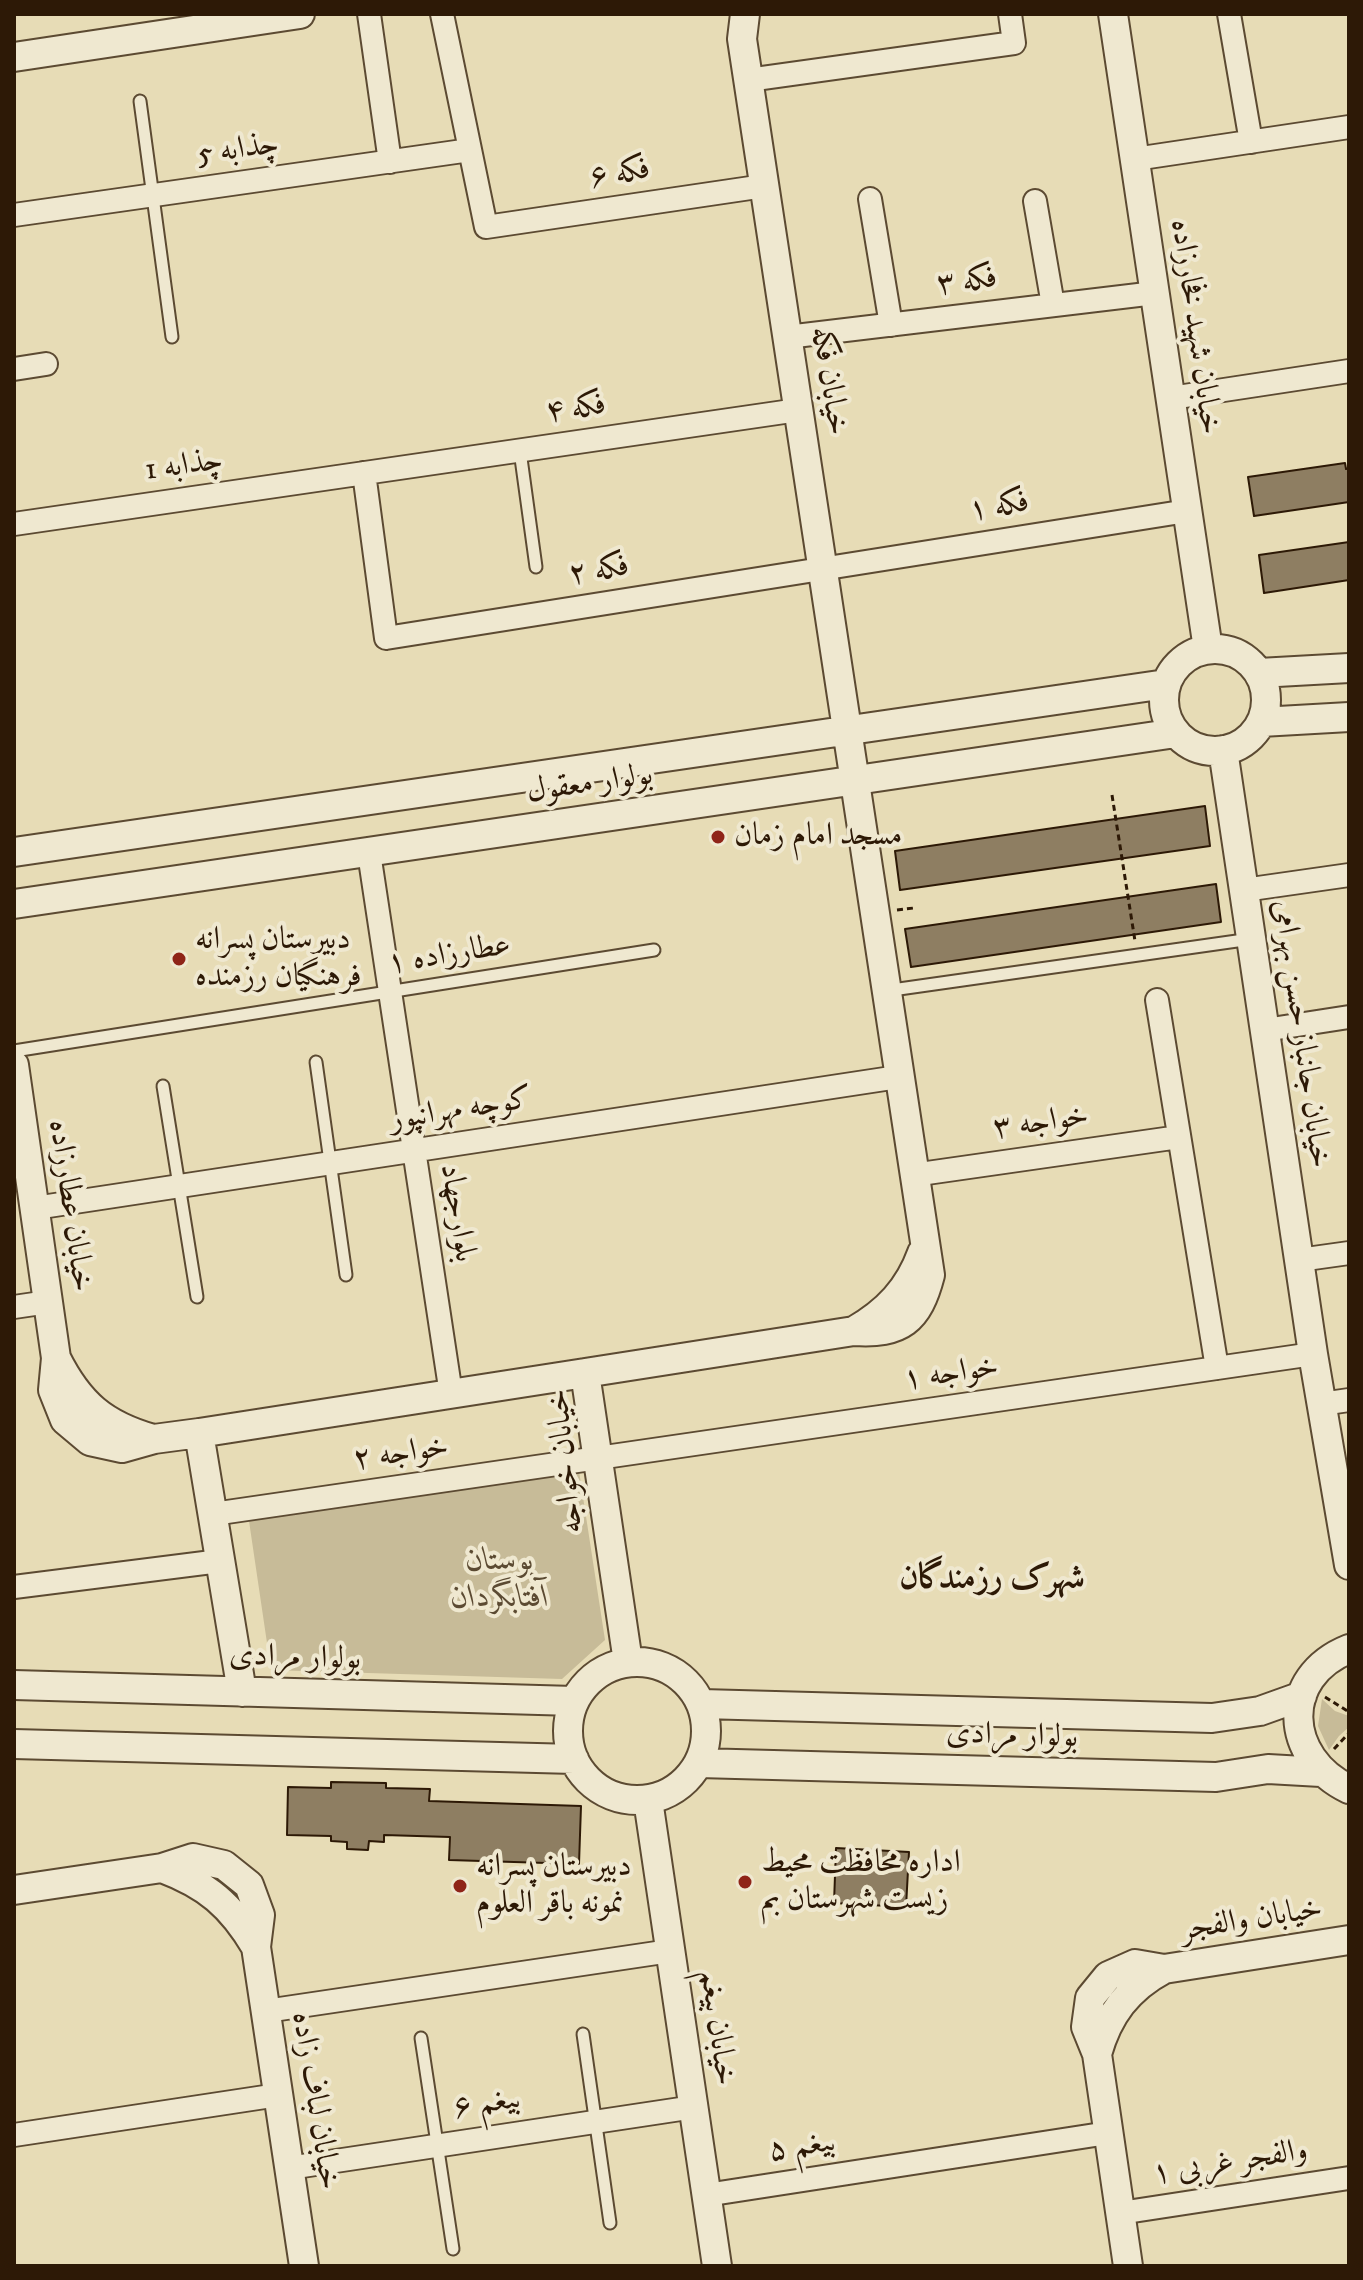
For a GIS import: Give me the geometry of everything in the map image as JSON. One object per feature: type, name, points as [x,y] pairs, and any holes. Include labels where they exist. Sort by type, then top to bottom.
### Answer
[{"type":"street","points":[[14,57],[300,14]]},
{"type":"street","points":[[369,14],[390,162]]},
{"type":"street","points":[[442,14],[470,150]]},
{"type":"street","points":[[724,14],[743,27]]},
{"type":"street","points":[[748,80],[1014,43],[1010,14]]},
{"type":"street","name":"خیابان شهید فخارزاده","points":[[1113,14],[1208,649]]},
{"type":"street","points":[[1229,14],[1251,142]]},
{"type":"street","name":"خیابان فکه","points":[[743,27],[748,80],[853,781]]},
{"type":"street","points":[[1135,159],[1349,127]]},
{"type":"street","name":"چذابه 5","points":[[14,215],[470,150]]},
{"type":"street","name":"فکه ۶","points":[[470,150],[486,227],[764,186]]},
{"type":"street","points":[[870,199],[891,325]]},
{"type":"street","points":[[1035,201],[1053,305]]},
{"type":"street","name":"فکه ۳","points":[[787,337],[1155,293]]},
{"type":"street","points":[[14,369],[46,364]]},
{"type":"street","points":[[1171,398],[1349,371]]},
{"type":"street","name":"فکه ۴","points":[[364,473],[798,410]]},
{"type":"street","name":"فکه ۲","points":[[364,473],[386,638],[821,569]]},
{"type":"street","name":"چذابه 1","points":[[14,524],[364,473]]},
{"type":"street","name":"فکه ۱","points":[[821,569],[1187,511]]},
{"type":"street","points":[[1208,649],[1223,649],[1249,662],[1259,673],[1266,698],[1261,722],[1238,745],[1223,750],[1198,747],[1176,733],[1165,710],[1166,684],[1175,667],[1190,655],[1208,649]]},
{"type":"street","points":[[1259,673],[1349,668]]},
{"type":"street","name":"بولوار معقول","points":[[14,852],[1166,684]]},
{"type":"street","points":[[1261,722],[1349,717]]},
{"type":"street","name":"بولوار معقول","points":[[14,904],[1176,733]]},
{"type":"street","name":"خیابان جانباز حسن بهرامی","points":[[1223,750],[1313,1354],[1335,1402],[1349,1565]]},
{"type":"street","name":"خیابان خواجه","points":[[628,1662],[585,1373],[854,1331],[881,1333],[905,1322],[923,1301],[930,1275],[853,781]]},
{"type":"street","name":"بلوارجهاد","points":[[369,853],[451,1394]]},
{"type":"street","points":[[1244,890],[1349,875]]},
{"type":"street","points":[[1157,1000],[1217,1368]]},
{"type":"street","points":[[1265,1030],[1349,1017]]},
{"type":"street","name":"خیابان عطارزاده","points":[[14,1065],[22,1171],[35,1208],[56,1358],[53,1390],[65,1420],[90,1441],[122,1448],[154,1439],[585,1373]]},
{"type":"street","name":"کوچه مهرانپور","points":[[35,1208],[898,1077]]},
{"type":"street","name":"خواجه ۳","points":[[913,1175],[1179,1137]]},
{"type":"street","points":[[1299,1260],[1349,1253]]},
{"type":"street","points":[[14,1307],[48,1302]]},
{"type":"street","name":"خواجه ۱","points":[[598,1458],[1313,1354]]},
{"type":"street","points":[[199,1433],[242,1692]]},
{"type":"street","name":"خواجه ۲","points":[[213,1514],[598,1458]]},
{"type":"street","points":[[14,1587],[220,1561]]},
{"type":"street","points":[[1349,1649],[1319,1667],[1314,1696],[1299,1728],[1307,1752],[1321,1772],[1349,1789]]},
{"type":"street","points":[[628,1662],[646,1662],[672,1671],[693,1688],[702,1704],[707,1723],[706,1744],[691,1776],[678,1787],[648,1800],[630,1800],[604,1792],[583,1775],[568,1740],[568,1720],[574,1701],[584,1686],[611,1666],[628,1662]]},
{"type":"street","name":"بولوار مرادی","points":[[14,1685],[574,1701]]},
{"type":"street","name":"بولوار مرادی","points":[[702,1704],[1212,1718],[1260,1711],[1314,1696]]},
{"type":"street","points":[[14,1744],[574,1759]]},
{"type":"street","name":"بولوار مرادی","points":[[699,1763],[1216,1777],[1268,1769],[1321,1772]]},
{"type":"street","name":"خیابان بیغم","points":[[648,1800],[717,2266]]},
{"type":"street","name":"خیابان لباف زاده","points":[[14,1890],[162,1868],[193,1858],[224,1865],[249,1885],[260,1915],[256,1947],[304,2266]]},
{"type":"street","name":"خیابان والفجر","points":[[1128,2266],[1097,2054],[1086,2027],[1090,1998],[1108,1976],[1135,1964],[1164,1969],[1349,1940]]},
{"type":"street","points":[[266,2011],[670,1951]]},
{"type":"street","points":[[14,2135],[278,2095]]},
{"type":"street","name":"بیغم ۶","points":[[289,2168],[694,2107]]},
{"type":"street","name":"بیغم ۵","points":[[706,2195],[1108,2133]]},
{"type":"street","name":"والفجر غربی ۱","points":[[1120,2213],[1349,2178]]},
{"type":"lane","points":[[140,101],[172,337]]},
{"type":"lane","points":[[520,451],[536,567]]},
{"type":"lane","points":[[885,991],[1251,939]]},
{"type":"lane","name":"عطارزاده ۱","points":[[14,1051],[654,950]]},
{"type":"lane","points":[[316,1062],[346,1275]]},
{"type":"lane","points":[[163,1086],[197,1297]]},
{"type":"lane","points":[[583,2034],[610,2223]]},
{"type":"lane","points":[[421,2038],[453,2249]]},
{"type":"path","points":[[1112,795],[1135,941]]},
{"type":"green space","name":"بوستان آفتابگردان","points":[[579,1471],[605,1640],[562,1679],[271,1670],[249,1521]]},
{"type":"green space","points":[[1322,1699],[1335,1711],[1349,1716],[1349,1727],[1329,1750],[1318,1726]]},
{"type":"building","points":[[1345,463],[1346,469],[1349,468],[1349,502],[1254,516],[1248,477]]},
{"type":"building","points":[[1349,542],[1349,580],[1264,593],[1259,555]]},
{"type":"building","points":[[1205,806],[1210,846],[900,890],[895,851]]},
{"type":"building","points":[[1216,884],[1221,922],[911,967],[905,929]]},
{"type":"building","points":[[331,1782],[386,1783],[386,1788],[430,1789],[429,1801],[581,1806],[579,1864],[449,1860],[450,1837],[384,1835],[384,1842],[369,1841],[368,1850],[347,1849],[347,1842],[331,1841],[331,1836],[287,1835],[288,1787],[331,1788]]},
{"type":"building","points":[[836,1848],[909,1852],[906,1907],[834,1903]]},
{"type":"place","name":"مسجد امام زمان","points":[[718,837]]},
{"type":"place","name":"دبیرستان پسرانه فرهنگیان رزمنده","points":[[179,959]]},
{"type":"place","name":"اداره محافظت محیط زیست شهرستان بم","points":[[745,1882]]},
{"type":"place","name":"دبیرستان پسرانه نمونه باقر العلوم","points":[[460,1886]]},
{"type":"district","name":"شهرک رزمندگان","points":[[992,1580]]}]
